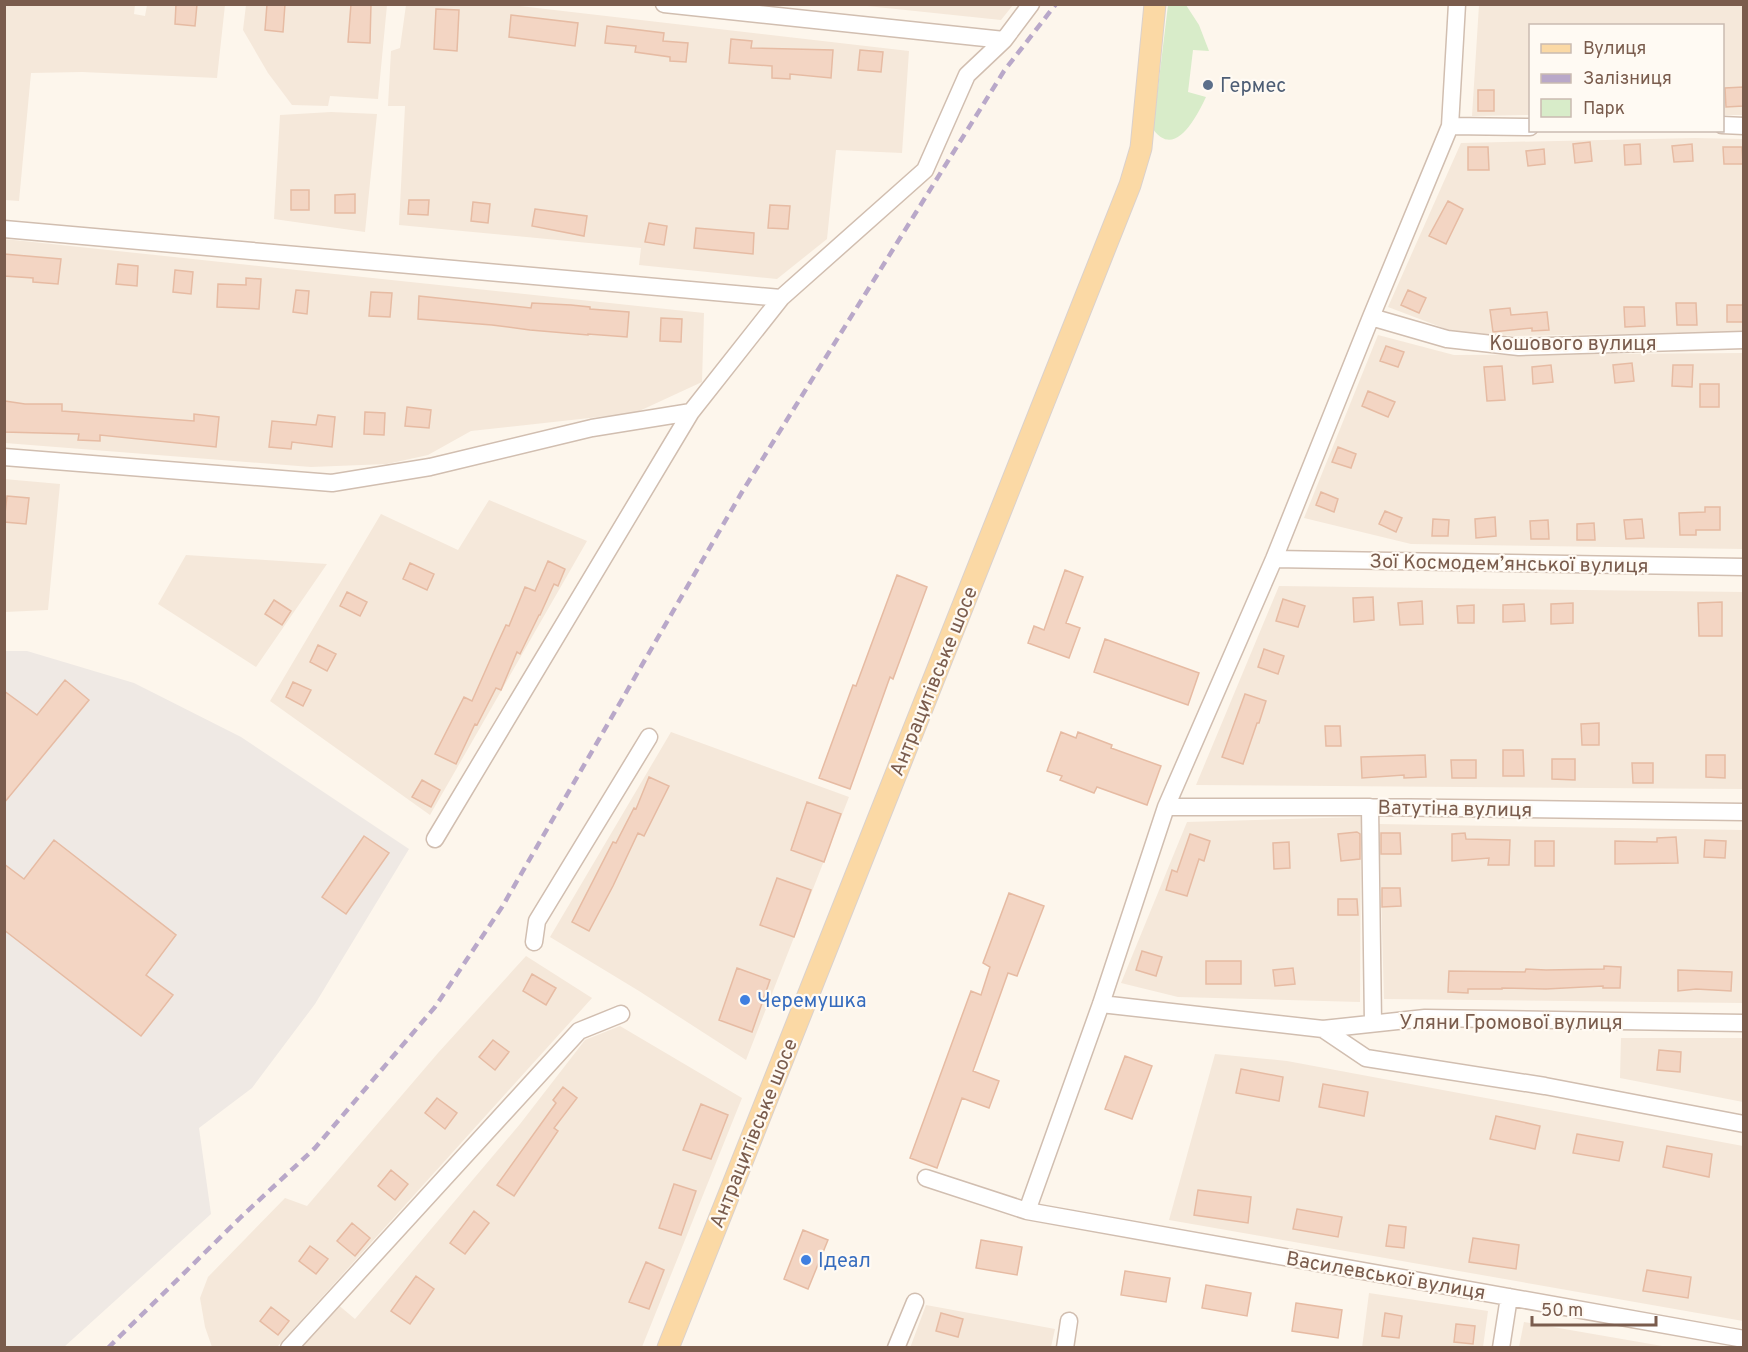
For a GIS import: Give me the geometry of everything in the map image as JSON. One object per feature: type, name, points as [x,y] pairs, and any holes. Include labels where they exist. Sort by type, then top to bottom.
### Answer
[{"type":"main road","name":"Антрацитівське шосе","points":[[668,1347],[1130,185],[1141,148],[1155,4]]},
{"type":"street","points":[[664,4],[1004,40]]},
{"type":"street","points":[[435,839],[690,412],[781,298],[925,170],[967,75],[1004,40],[1031,4]]},
{"type":"street","points":[[1027,1211],[1101,1004],[1166,807],[1274,559],[1450,126],[1458,4]]},
{"type":"street","points":[[1724,125],[1743,126]]},
{"type":"street","points":[[1450,126],[1529,127]]},
{"type":"street","points":[[4,229],[781,298]]},
{"type":"street","name":"Кошового вулиця","points":[[1371,317],[1447,339],[1519,347],[1743,340]]},
{"type":"street","points":[[4,457],[332,483],[430,467],[592,428],[690,412]]},
{"type":"street","name":"Зої Космодем’янської вулиця","points":[[1274,559],[1743,567]]},
{"type":"street","points":[[534,942],[537,921],[649,737]]},
{"type":"street","name":"Ватутіна вулиця","points":[[1166,807],[1743,812]]},
{"type":"street","points":[[1370,807],[1373,1023]]},
{"type":"street","name":"Уляни Громової вулиця","points":[[1101,1004],[1323,1029],[1425,1018],[1743,1023]]},
{"type":"street","points":[[289,1347],[579,1031],[621,1014]]},
{"type":"street","points":[[1323,1029],[1366,1058],[1545,1086],[1743,1124]]},
{"type":"street","name":"Василевської вулиця","points":[[926,1178],[1027,1211],[1743,1339]]},
{"type":"street","points":[[1501,1347],[1509,1297]]},
{"type":"street","points":[[896,1347],[915,1302]]},
{"type":"street","points":[[1065,1347],[1069,1321]]},
{"type":"shaded area","points":[[848,4],[1013,4],[1013,5],[1001,20]]},
{"type":"shaded area","points":[[4,5],[135,5],[134,14],[145,16],[147,5],[225,5],[217,78],[82,72],[31,73],[19,201],[5,200]]},
{"type":"shaded area","points":[[246,5],[387,5],[378,99],[330,96],[328,106],[292,105],[268,73],[243,30]]},
{"type":"shaded area","points":[[406,5],[511,5],[909,51],[902,153],[836,150],[827,239],[777,279],[639,265],[641,248],[399,225],[405,106],[388,106],[391,51],[400,48]]},
{"type":"shaded area","points":[[1479,5],[1743,5],[1743,115],[1724,115],[1724,24],[1529,24],[1529,115],[1472,116]]},
{"type":"shaded area","points":[[331,112],[377,114],[365,232],[274,219],[280,115]]},
{"type":"shaded area","points":[[1743,139],[1743,332],[1515,336],[1454,332],[1388,307],[1461,143]]},
{"type":"shaded area","points":[[4,239],[704,313],[702,382],[635,413],[471,431],[428,455],[387,464],[311,467],[5,443]]},
{"type":"shaded area","points":[[1378,335],[1454,355],[1743,353],[1743,549],[1411,544],[1304,518]]},
{"type":"shaded area","points":[[4,479],[60,484],[48,610],[5,612]]},
{"type":"shaded area","points":[[489,500],[587,541],[430,815],[270,701],[381,514],[458,550]]},
{"type":"shaded area","points":[[186,555],[327,564],[256,667],[158,604]]},
{"type":"shaded area","points":[[1279,586],[1743,592],[1743,789],[1196,785]]},
{"type":"shaded area","points":[[5,651],[27,651],[134,683],[241,737],[409,849],[315,1004],[252,1088],[199,1128],[211,1214],[64,1347],[5,1348]]},
{"type":"shaded area","points":[[671,732],[849,797],[746,1060],[550,937]]},
{"type":"shaded area","points":[[1361,817],[1360,1002],[1178,997],[1121,983],[1187,822]]},
{"type":"shaded area","points":[[1379,824],[1743,830],[1743,1003],[1384,999]]},
{"type":"shaded area","points":[[526,956],[592,998],[277,1347],[212,1347],[205,1327],[200,1298],[208,1277],[285,1198],[307,1206],[438,1053]]},
{"type":"shaded area","points":[[620,1026],[742,1098],[642,1347],[302,1348],[336,1303],[355,1319],[520,1124],[585,1040]]},
{"type":"shaded area","points":[[1621,1038],[1743,1038],[1743,1102],[1620,1078]]},
{"type":"shaded area","points":[[1215,1054],[1287,1061],[1743,1146],[1743,1321],[1169,1220]]},
{"type":"shaded area","points":[[1369,1293],[1488,1311],[1483,1347],[1362,1348]]},
{"type":"shaded area","points":[[926,1305],[1055,1329],[1051,1347],[910,1348]]},
{"type":"shaded area","points":[[1524,1322],[1668,1347],[1519,1347]]},
{"type":"green space","points":[[1168,5],[1186,5],[1199,25],[1209,51],[1193,50],[1188,92],[1206,97],[1191,124],[1177,138],[1169,140],[1161,137],[1153,129]]},
{"type":"building","points":[[176,4],[197,4],[195,26],[175,24]]},
{"type":"building","points":[[267,4],[285,4],[283,32],[265,30]]},
{"type":"building","points":[[351,4],[371,4],[370,43],[348,42]]},
{"type":"building","points":[[436,9],[459,10],[457,51],[434,49]]},
{"type":"building","points":[[511,15],[578,23],[575,46],[509,37]]},
{"type":"building","points":[[607,26],[664,33],[663,41],[688,43],[686,62],[670,61],[670,57],[635,52],[636,46],[605,43]]},
{"type":"building","points":[[731,39],[752,41],[751,48],[833,50],[831,78],[790,74],[790,79],[772,78],[772,66],[729,63]]},
{"type":"building","points":[[860,50],[883,52],[881,72],[858,70]]},
{"type":"building","points":[[1743,87],[1743,106],[1726,107],[1725,88]]},
{"type":"building","points":[[1478,90],[1494,90],[1494,111],[1478,111]]},
{"type":"building","points":[[1590,142],[1592,161],[1575,163],[1573,144]]},
{"type":"building","points":[[1640,144],[1641,164],[1625,165],[1624,145]]},
{"type":"building","points":[[1692,144],[1693,161],[1674,162],[1672,146]]},
{"type":"building","points":[[1468,147],[1488,147],[1489,170],[1468,170]]},
{"type":"building","points":[[1723,147],[1742,147],[1743,164],[1724,164]]},
{"type":"building","points":[[1544,149],[1545,164],[1528,166],[1526,151]]},
{"type":"building","points":[[291,190],[309,190],[309,210],[291,210]]},
{"type":"building","points":[[355,194],[355,213],[335,213],[335,195]]},
{"type":"building","points":[[409,200],[429,200],[428,215],[408,214]]},
{"type":"building","points":[[1448,201],[1463,209],[1446,244],[1429,236]]},
{"type":"building","points":[[473,202],[490,204],[488,223],[471,221]]},
{"type":"building","points":[[770,205],[790,206],[788,229],[768,228]]},
{"type":"building","points":[[535,209],[587,216],[584,236],[532,226]]},
{"type":"building","points":[[649,223],[667,226],[664,245],[645,242]]},
{"type":"building","points":[[696,228],[754,233],[753,254],[694,248]]},
{"type":"building","points":[[4,254],[61,259],[58,284],[33,282],[33,278],[4,276]]},
{"type":"building","points":[[118,264],[138,266],[137,286],[116,284]]},
{"type":"building","points":[[175,270],[193,272],[191,294],[173,292]]},
{"type":"building","points":[[246,278],[261,279],[259,309],[217,307],[218,284],[246,285]]},
{"type":"building","points":[[296,290],[309,291],[307,314],[293,312]]},
{"type":"building","points":[[1408,290],[1426,298],[1419,313],[1401,305]]},
{"type":"building","points":[[371,292],[392,293],[390,317],[369,316]]},
{"type":"building","points":[[419,296],[531,308],[532,303],[629,312],[627,337],[418,319]]},
{"type":"building","points":[[1676,303],[1696,303],[1697,325],[1677,325]]},
{"type":"building","points":[[1727,305],[1743,305],[1743,322],[1727,322]]},
{"type":"building","points":[[1624,307],[1644,307],[1645,326],[1625,327]]},
{"type":"building","points":[[1510,308],[1511,315],[1547,312],[1549,330],[1532,331],[1532,328],[1493,332],[1490,310]]},
{"type":"building","points":[[661,318],[682,319],[681,342],[660,341]]},
{"type":"building","points":[[1386,346],[1404,352],[1398,367],[1380,361]]},
{"type":"building","points":[[1632,363],[1634,381],[1615,383],[1613,365]]},
{"type":"building","points":[[1551,365],[1553,382],[1533,384],[1532,367]]},
{"type":"building","points":[[1673,365],[1693,365],[1692,387],[1672,386]]},
{"type":"building","points":[[1502,366],[1505,400],[1487,401],[1484,367]]},
{"type":"building","points":[[1700,384],[1719,384],[1719,407],[1700,407]]},
{"type":"building","points":[[1368,391],[1395,402],[1388,417],[1362,406]]},
{"type":"building","points":[[5,401],[25,404],[62,404],[62,411],[194,421],[194,414],[219,417],[216,447],[100,435],[100,441],[78,440],[79,434],[4,432]]},
{"type":"building","points":[[407,407],[431,410],[429,428],[405,426]]},
{"type":"building","points":[[365,412],[385,413],[384,435],[364,434]]},
{"type":"building","points":[[318,415],[335,417],[332,447],[292,442],[291,449],[269,447],[272,421],[316,425]]},
{"type":"building","points":[[1338,447],[1356,454],[1351,468],[1332,462]]},
{"type":"building","points":[[1321,492],[1338,499],[1334,512],[1316,505]]},
{"type":"building","points":[[7,496],[29,498],[26,524],[4,522]]},
{"type":"building","points":[[1705,507],[1720,507],[1720,530],[1696,530],[1696,535],[1680,535],[1679,513],[1705,512]]},
{"type":"building","points":[[1385,511],[1402,518],[1396,532],[1379,524]]},
{"type":"building","points":[[1495,517],[1496,536],[1476,538],[1475,519]]},
{"type":"building","points":[[1433,519],[1449,520],[1448,536],[1432,536]]},
{"type":"building","points":[[1642,519],[1644,538],[1626,539],[1624,520]]},
{"type":"building","points":[[1548,520],[1549,539],[1531,539],[1530,521]]},
{"type":"building","points":[[1594,523],[1595,540],[1577,540],[1577,524]]},
{"type":"building","points":[[548,561],[565,569],[558,586],[554,584],[520,654],[517,652],[501,690],[496,688],[477,725],[475,724],[456,764],[435,754],[464,697],[472,701],[506,625],[509,626],[525,587],[535,591]]},
{"type":"building","points":[[410,563],[434,574],[427,590],[403,579]]},
{"type":"building","points":[[1065,570],[1083,577],[1066,623],[1080,628],[1069,658],[1028,643],[1034,626],[1044,630]]},
{"type":"building","points":[[897,575],[927,587],[893,679],[890,677],[850,789],[819,778]]},
{"type":"building","points":[[347,592],[367,602],[360,616],[340,606]]},
{"type":"building","points":[[1373,597],[1374,620],[1354,622],[1353,598]]},
{"type":"building","points":[[1283,599],[1305,606],[1298,627],[1276,621]]},
{"type":"building","points":[[274,600],[291,611],[282,625],[265,614]]},
{"type":"building","points":[[1422,601],[1423,624],[1400,625],[1398,603]]},
{"type":"building","points":[[1722,602],[1722,636],[1699,636],[1698,603]]},
{"type":"building","points":[[1573,603],[1573,623],[1551,624],[1551,604]]},
{"type":"building","points":[[1524,604],[1525,621],[1503,622],[1503,605]]},
{"type":"building","points":[[1474,605],[1474,623],[1458,623],[1457,606]]},
{"type":"building","points":[[1105,639],[1199,673],[1188,705],[1094,672]]},
{"type":"building","points":[[318,645],[336,654],[327,671],[310,662]]},
{"type":"building","points":[[1264,649],[1284,656],[1278,674],[1258,667]]},
{"type":"building","points":[[65,680],[89,700],[4,803],[4,691],[37,715]]},
{"type":"building","points":[[293,682],[311,690],[303,706],[286,697]]},
{"type":"building","points":[[1245,694],[1266,701],[1243,764],[1222,757]]},
{"type":"building","points":[[1599,723],[1599,745],[1582,745],[1581,724]]},
{"type":"building","points":[[1325,726],[1340,726],[1341,746],[1326,746]]},
{"type":"building","points":[[1061,732],[1076,738],[1078,732],[1112,745],[1111,748],[1161,766],[1147,805],[1097,787],[1094,793],[1060,780],[1062,776],[1047,771]]},
{"type":"building","points":[[1503,750],[1523,750],[1524,776],[1503,776]]},
{"type":"building","points":[[1425,755],[1426,777],[1404,778],[1404,775],[1362,778],[1361,757]]},
{"type":"building","points":[[1706,755],[1725,755],[1725,778],[1706,777]]},
{"type":"building","points":[[1552,759],[1575,759],[1575,780],[1552,779]]},
{"type":"building","points":[[1451,760],[1476,760],[1476,778],[1452,778]]},
{"type":"building","points":[[1632,763],[1653,763],[1653,783],[1633,783]]},
{"type":"building","points":[[649,777],[669,786],[644,836],[638,833],[589,931],[572,922],[613,842],[616,843],[634,808],[636,809]]},
{"type":"building","points":[[422,780],[440,790],[431,807],[412,797]]},
{"type":"building","points":[[807,802],[841,814],[824,862],[791,850]]},
{"type":"building","points":[[1357,832],[1360,834],[1360,859],[1341,861],[1338,834]]},
{"type":"building","points":[[1381,833],[1400,833],[1401,854],[1381,854]]},
{"type":"building","points":[[1465,833],[1466,839],[1510,840],[1509,865],[1488,865],[1489,858],[1452,861],[1452,834]]},
{"type":"building","points":[[1190,834],[1210,841],[1204,861],[1199,859],[1187,896],[1166,890],[1172,870],[1177,872]]},
{"type":"building","points":[[364,836],[389,853],[346,914],[322,897]]},
{"type":"building","points":[[1676,837],[1678,863],[1615,864],[1615,841],[1657,842],[1657,838]]},
{"type":"building","points":[[54,840],[176,935],[146,975],[173,995],[141,1036],[4,930],[4,864],[24,879]]},
{"type":"building","points":[[1705,840],[1726,841],[1725,858],[1704,857]]},
{"type":"building","points":[[1535,841],[1554,841],[1554,866],[1535,866]]},
{"type":"building","points":[[1289,842],[1290,868],[1274,869],[1273,843]]},
{"type":"building","points":[[777,878],[811,890],[794,937],[760,925]]},
{"type":"building","points":[[1382,888],[1400,888],[1401,906],[1382,907]]},
{"type":"building","points":[[1009,893],[1044,906],[1017,976],[1008,973],[973,1071],[999,1081],[989,1108],[962,1098],[937,1168],[910,1158],[971,991],[981,995],[990,967],[983,963]]},
{"type":"building","points":[[1338,899],[1357,899],[1358,915],[1338,915]]},
{"type":"building","points":[[1142,951],[1162,957],[1156,976],[1136,970]]},
{"type":"building","points":[[1206,961],[1241,961],[1241,984],[1206,984]]},
{"type":"building","points":[[1604,966],[1621,967],[1620,988],[1603,988],[1603,986],[1546,989],[1502,988],[1468,989],[1468,993],[1448,992],[1449,971],[1525,972],[1526,969],[1604,969]]},
{"type":"building","name":"Черемушка","points":[[737,968],[770,980],[752,1032],[719,1020]]},
{"type":"building","points":[[1293,968],[1295,984],[1275,986],[1273,970]]},
{"type":"building","points":[[1678,970],[1732,972],[1731,991],[1696,989],[1678,991]]},
{"type":"building","points":[[532,974],[556,988],[546,1005],[523,991]]},
{"type":"building","points":[[493,1040],[509,1052],[495,1070],[479,1057]]},
{"type":"building","points":[[1659,1050],[1681,1052],[1680,1072],[1657,1070]]},
{"type":"building","points":[[1125,1056],[1152,1066],[1132,1119],[1105,1109]]},
{"type":"building","points":[[1241,1069],[1283,1077],[1279,1101],[1236,1093]]},
{"type":"building","points":[[1323,1084],[1368,1092],[1364,1116],[1319,1107]]},
{"type":"building","points":[[563,1087],[577,1098],[554,1128],[558,1131],[514,1196],[497,1185],[556,1103],[553,1100]]},
{"type":"building","points":[[437,1098],[457,1113],[445,1129],[425,1113]]},
{"type":"building","points":[[701,1104],[728,1115],[711,1159],[683,1150]]},
{"type":"building","points":[[1496,1116],[1540,1126],[1535,1149],[1490,1139]]},
{"type":"building","points":[[1577,1134],[1623,1142],[1619,1161],[1573,1153]]},
{"type":"building","points":[[1667,1146],[1712,1154],[1709,1177],[1663,1167]]},
{"type":"building","points":[[391,1170],[408,1184],[395,1200],[378,1186]]},
{"type":"building","points":[[674,1184],[696,1191],[681,1235],[659,1228]]},
{"type":"building","points":[[1198,1190],[1251,1197],[1248,1223],[1194,1215]]},
{"type":"building","points":[[1297,1209],[1342,1217],[1338,1237],[1293,1229]]},
{"type":"building","points":[[474,1211],[489,1223],[465,1254],[450,1243]]},
{"type":"building","points":[[352,1223],[370,1238],[355,1256],[337,1241]]},
{"type":"building","points":[[1389,1225],[1406,1227],[1404,1248],[1386,1246]]},
{"type":"building","name":"Ідеал","points":[[803,1230],[828,1240],[808,1289],[784,1279]]},
{"type":"building","points":[[1473,1238],[1519,1245],[1516,1269],[1469,1262]]},
{"type":"building","points":[[981,1240],[1022,1247],[1017,1275],[976,1268]]},
{"type":"building","points":[[310,1246],[328,1259],[316,1274],[299,1261]]},
{"type":"building","points":[[646,1262],[664,1270],[649,1309],[629,1302]]},
{"type":"building","points":[[1647,1270],[1691,1277],[1688,1298],[1643,1291]]},
{"type":"building","points":[[1125,1271],[1170,1278],[1166,1302],[1121,1295]]},
{"type":"building","points":[[416,1276],[434,1289],[410,1324],[391,1311]]},
{"type":"building","points":[[1206,1285],[1251,1293],[1247,1316],[1202,1308]]},
{"type":"building","points":[[1296,1303],[1342,1310],[1338,1338],[1292,1331]]},
{"type":"building","points":[[271,1307],[289,1321],[278,1335],[260,1321]]},
{"type":"building","points":[[941,1313],[963,1319],[958,1337],[936,1331]]},
{"type":"building","points":[[1385,1313],[1402,1316],[1399,1338],[1382,1336]]},
{"type":"building","points":[[1456,1324],[1475,1326],[1473,1344],[1454,1342]]},
{"type":"railway","points":[[108,1348],[315,1148],[435,1007],[502,907],[742,492],[1004,71],[1056,4]]},
{"type":"place","name":"Гермес","points":[[1208,85]]},
{"type":"place","name":"Черемушка","points":[[745,1000]]},
{"type":"place","name":"Ідеал","points":[[806,1260]]}]
